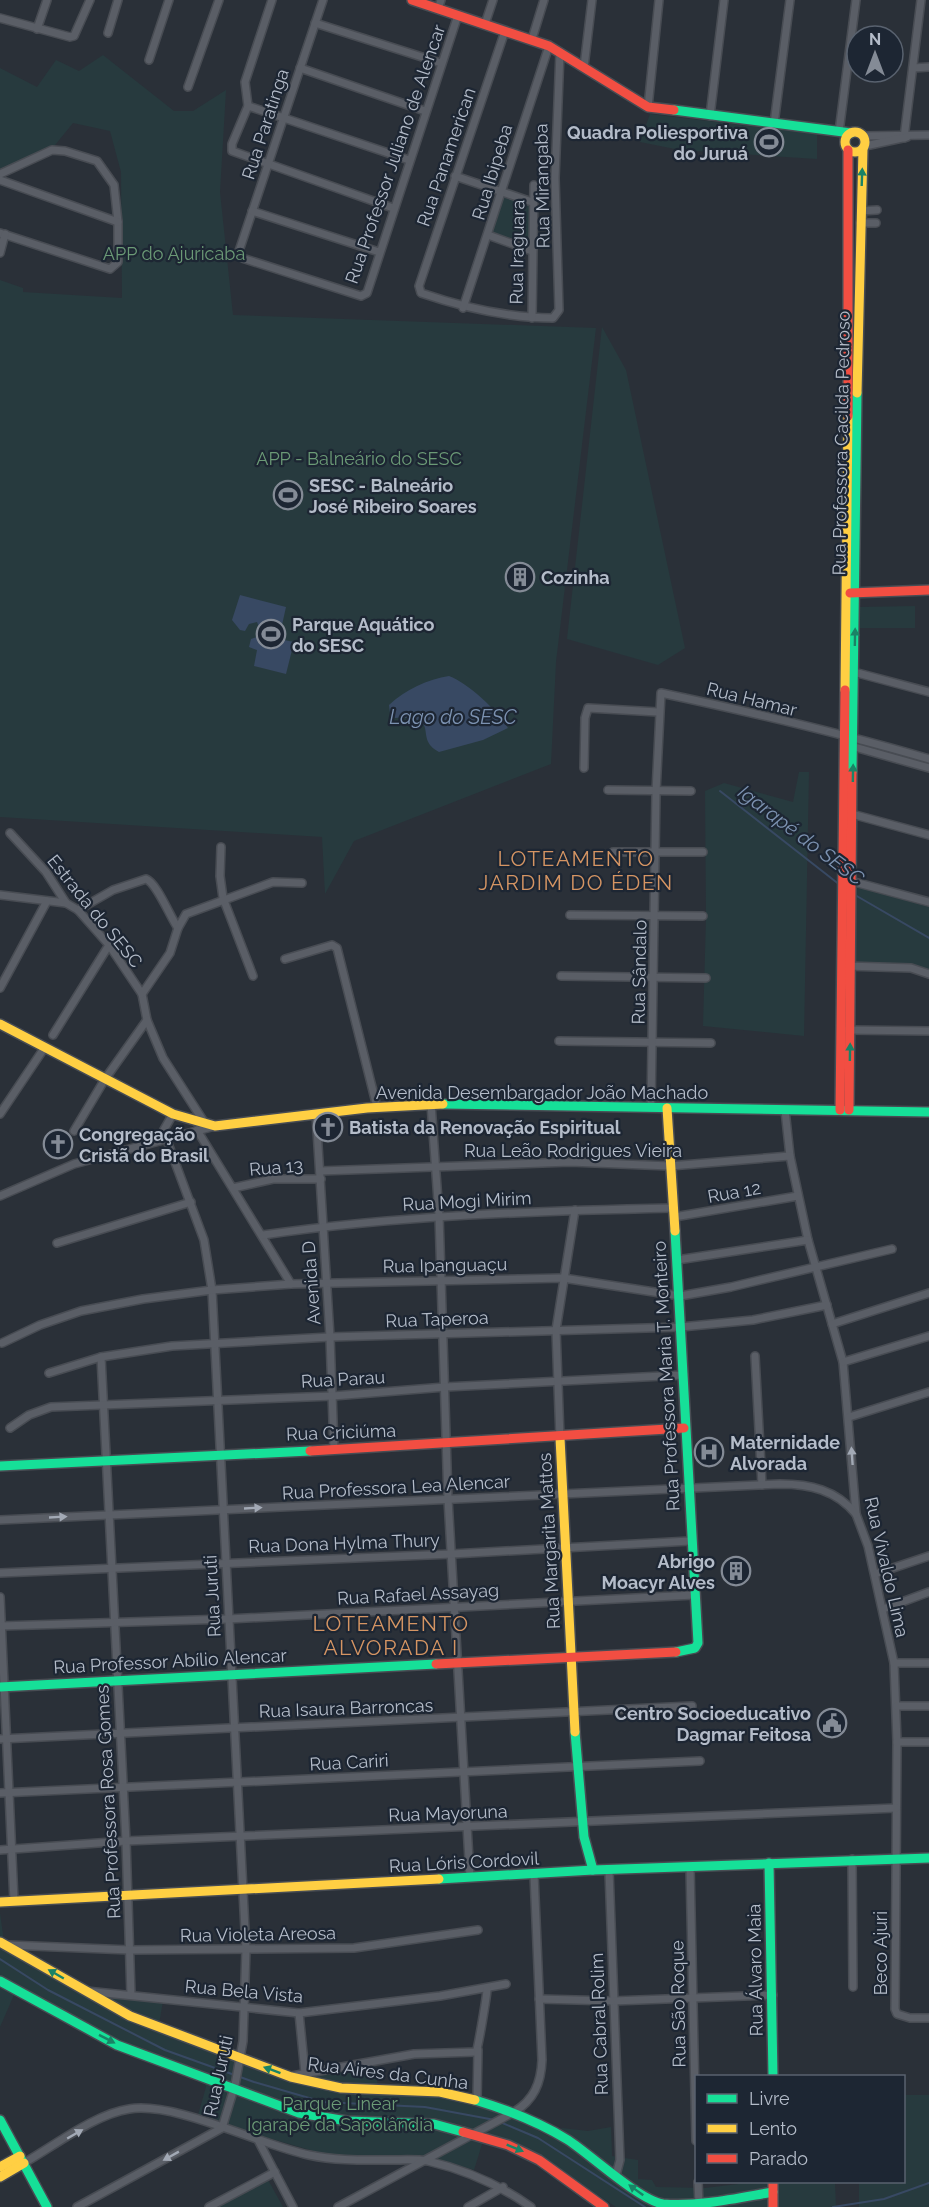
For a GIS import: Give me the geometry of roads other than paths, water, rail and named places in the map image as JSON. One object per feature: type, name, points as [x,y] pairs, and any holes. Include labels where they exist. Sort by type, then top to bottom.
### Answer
[{"type":"street","points":[[37,29],[47,0]]},
{"type":"street","points":[[0,18],[62,37],[74,36],[90,0]]},
{"type":"street","points":[[108,33],[118,0]]},
{"type":"street","points":[[149,60],[170,0]]},
{"type":"street","points":[[188,87],[219,0]]},
{"type":"street","points":[[272,0],[245,82],[248,106],[232,144],[234,153],[393,208]]},
{"type":"street","name":"Rua Paratinga","points":[[323,0],[239,247],[242,258],[356,295]]},
{"type":"street","points":[[412,0],[440,4],[458,15],[549,46],[648,107],[858,133],[864,144]]},
{"type":"street","points":[[485,24],[493,0]]},
{"type":"street","points":[[532,39],[544,0]]},
{"type":"street","points":[[584,67],[592,0]]},
{"type":"street","points":[[648,107],[659,0]]},
{"type":"street","points":[[710,116],[724,0]]},
{"type":"street","points":[[774,124],[790,0]]},
{"type":"street","points":[[839,132],[856,0]]},
{"type":"street","points":[[907,136],[921,0]]},
{"type":"street","name":"Rua Professor Juliano de Alencar","points":[[356,295],[361,296],[367,293],[458,15]]},
{"type":"street","points":[[315,23],[441,63]]},
{"type":"street","name":"Rua Panamerican","points":[[463,308],[422,293],[419,286],[454,176],[505,30]]},
{"type":"street","name":"Rua Ibipeba","points":[[463,308],[549,46]]},
{"type":"street","name":"Rua Mirangaba","points":[[532,318],[554,318],[559,310],[555,178],[560,52]]},
{"type":"street","points":[[913,68],[929,67]]},
{"type":"street","points":[[300,68],[425,111]]},
{"type":"street","points":[[248,106],[409,160]]},
{"type":"street","points":[[820,130],[847,148],[858,152],[864,144],[907,136],[929,135]]},
{"type":"street","points":[[847,148],[846,139],[851,133]]},
{"type":"street","name":"Rua Professora Cacilda Pedroso","points":[[848,813],[841,738],[851,593],[864,144]]},
{"type":"street","name":"Rua Professora Cacilda Pedroso","points":[[847,148],[850,251],[851,593],[855,673],[854,742],[848,813]]},
{"type":"street","points":[[0,174],[52,150],[65,151],[98,161],[114,185],[118,222],[118,262],[110,269],[2,233],[0,253]]},
{"type":"street","points":[[454,176],[532,202]]},
{"type":"street","points":[[0,180],[118,222]]},
{"type":"street","name":"Rua Iraguara","points":[[532,318],[534,186]]},
{"type":"street","points":[[861,211],[877,210]]},
{"type":"street","points":[[252,211],[379,252]]},
{"type":"street","points":[[860,223],[876,223]]},
{"type":"street","points":[[488,235],[532,251]]},
{"type":"street","points":[[463,308],[532,318]]},
{"type":"street","points":[[851,593],[929,590]]},
{"type":"street","points":[[844,670],[929,692]]},
{"type":"street","name":"Rua Hamar","points":[[661,693],[753,713],[854,742]]},
{"type":"street","name":"Rua Sândalo","points":[[651,1108],[656,792],[658,712],[661,693]]},
{"type":"street","points":[[584,768],[585,717],[588,708],[658,712]]},
{"type":"street","points":[[854,742],[929,759]]},
{"type":"street","points":[[854,742],[929,768]]},
{"type":"street","points":[[608,790],[691,791]]},
{"type":"street","points":[[844,1110],[848,813],[929,835]]},
{"type":"street","name":"Estrada do SESC","points":[[10,833],[46,872],[66,903],[78,910],[109,945],[142,994],[147,1020],[163,1058],[195,1109],[201,1126],[234,1188],[291,1284]]},
{"type":"street","points":[[221,847],[220,876],[223,898],[253,976]]},
{"type":"street","points":[[612,852],[703,852]]},
{"type":"street","points":[[78,910],[89,902],[136,880],[150,881],[178,928]]},
{"type":"street","points":[[847,880],[929,902]]},
{"type":"street","points":[[142,994],[170,953],[178,928],[186,914],[223,898],[273,882],[302,883]]},
{"type":"street","points":[[0,895],[66,903]]},
{"type":"street","points":[[0,988],[47,901]]},
{"type":"street","points":[[570,915],[703,916]]},
{"type":"street","points":[[53,1035],[109,945]]},
{"type":"street","points":[[285,959],[332,945],[337,948],[377,1107]]},
{"type":"street","points":[[846,966],[911,968],[929,974]]},
{"type":"street","points":[[561,976],[706,978]]},
{"type":"street","points":[[0,1016],[4,1026]]},
{"type":"street","points":[[74,1131],[105,1079],[147,1020]]},
{"type":"street","name":"Avenida Desembargador João Machado","points":[[4,1026],[173,1114],[201,1126],[377,1107],[431,1104],[929,1112]]},
{"type":"street","points":[[846,1030],[929,1031]]},
{"type":"street","points":[[559,1041],[711,1043]]},
{"type":"street","points":[[0,1114],[45,1047]]},
{"type":"street","points":[[431,1104],[439,1215],[448,1499],[462,1773],[470,1877]]},
{"type":"street","name":"Rua Professora Maria T. Monteiro","points":[[666,1108],[680,1296],[687,1487],[698,1643]]},
{"type":"street","points":[[188,1119],[195,1109]]},
{"type":"street","name":"Rua Vivaldo Lima","points":[[785,1110],[790,1156],[808,1240],[843,1362],[855,1514],[868,1546],[894,1663],[897,1706],[896,1858]]},
{"type":"street","points":[[158,1140],[173,1114]]},
{"type":"street","name":"Avenida D","points":[[316,1114],[330,1337],[334,1449]]},
{"type":"street","points":[[0,1196],[74,1164],[201,1126]]},
{"type":"street","name":"Rua Juruti","points":[[166,1138],[204,1240],[212,1290],[228,1620],[245,1890],[246,1949],[239,2061],[222,2128]]},
{"type":"street","name":"Rua Leão Rodrigues Vieira","points":[[320,1171],[570,1162],[670,1166],[790,1156]]},
{"type":"street","name":"Rua 13","points":[[234,1188],[273,1179],[321,1179]]},
{"type":"street","name":"Rua 12","points":[[674,1212],[798,1196]]},
{"type":"street","points":[[57,1243],[191,1202]]},
{"type":"street","name":"Rua Mogi Mirim","points":[[263,1235],[323,1226],[439,1215],[575,1210],[674,1212]]},
{"type":"street","name":"Rua Margarita Mattos","points":[[575,1210],[556,1330],[577,1767],[582,1823],[592,1870]]},
{"type":"street","points":[[677,1260],[808,1240]]},
{"type":"street","name":"Rua Ipanguaçu","points":[[2,1343],[40,1325],[81,1311],[143,1299],[212,1290],[291,1284],[563,1278],[680,1296],[730,1287],[892,1249]]},
{"type":"street","points":[[832,1324],[929,1293]]},
{"type":"street","name":"Rua Taperoa","points":[[49,1373],[101,1357],[214,1343],[330,1337],[681,1327],[753,1320],[827,1305]]},
{"type":"street","points":[[843,1362],[929,1336]]},
{"type":"street","points":[[755,1356],[762,1485]]},
{"type":"street","name":"Rua Professora Rosa Gomes","points":[[101,1357],[121,1732],[131,1995]]},
{"type":"street","name":"Rua Parau","points":[[10,1428],[29,1415],[51,1407],[333,1396],[445,1387],[682,1375]]},
{"type":"street","points":[[849,1417],[929,1392]]},
{"type":"street","name":"Rua Criciúma","points":[[0,1466],[560,1438],[684,1428]]},
{"type":"street","name":"Rua Professora Lea Alencar","points":[[0,1520],[687,1487],[798,1484],[813,1486],[839,1498],[855,1514]]},
{"type":"street","name":"Rua Dona Hylma Thury","points":[[0,1573],[452,1554],[690,1540]]},
{"type":"street","points":[[875,1574],[929,1556]]},
{"type":"street","points":[[883,1609],[929,1592]]},
{"type":"street","name":"Rua Rafael Assayag","points":[[0,1626],[228,1620],[694,1595]]},
{"type":"street","points":[[0,1597],[3,1738],[10,1792],[14,1901]]},
{"type":"street","name":"Rua Professor Abílio Alencar","points":[[3,1687],[687,1651],[695,1648],[698,1643]]},
{"type":"street","points":[[894,1663],[929,1663]]},
{"type":"street","name":"Rua Isaura Barroncas","points":[[3,1738],[692,1706]]},
{"type":"street","points":[[897,1706],[929,1706]]},
{"type":"street","points":[[897,1742],[929,1742]]},
{"type":"street","name":"Rua Cariri","points":[[0,1793],[700,1761]]},
{"type":"street","name":"Rua Mayoruna","points":[[0,1850],[126,1841],[896,1808]]},
{"type":"street","name":"Beco Ajuri","points":[[896,1858],[895,2008],[897,2014],[904,2018],[929,2018]]},
{"type":"street","name":"Rua Lóris Cordovil","points":[[0,1902],[128,1897],[592,1870],[929,1858]]},
{"type":"street","points":[[852,1859],[853,1987]]},
{"type":"street","name":"Rua Álvaro Maia","points":[[769,1863],[773,2075]]},
{"type":"street","name":"Rua São Roque","points":[[690,1867],[695,2106]]},
{"type":"street","name":"Rua Cabral Rolim","points":[[609,1871],[620,2160],[616,2175]]},
{"type":"street","points":[[338,2207],[505,2118],[532,2097],[541,2076],[534,1874]]},
{"type":"street","name":"Rua Violeta Areosa","points":[[3,1944],[130,1950],[354,1948],[478,1930]]},
{"type":"street","name":"Rua Aires da Cunha","points":[[3,1944],[151,2025],[239,2061],[325,2085],[420,2089],[477,2100],[514,2112],[549,2128],[645,2196],[661,2204],[679,2207],[773,2195]]},
{"type":"street","points":[[31,1960],[38,1946]]},
{"type":"street","points":[[0,1981],[117,2045],[322,2118],[415,2122],[477,2132],[539,2160],[604,2207]]},
{"type":"street","name":"Rua Bela Vista","points":[[86,1991],[299,2013],[487,1989],[506,1984]]},
{"type":"street","points":[[477,2100],[480,2021],[487,2006],[487,1989]]},
{"type":"street","points":[[539,1999],[692,2000],[773,1995]]},
{"type":"street","points":[[299,2013],[305,2073]]},
{"type":"street","points":[[291,2077],[414,2054],[471,2053],[478,2050]]},
{"type":"street","points":[[323,2070],[325,2085]]},
{"type":"street","points":[[0,2177],[22,2160],[105,2116],[130,2108],[167,2111],[309,2156],[341,2160],[425,2160],[503,2187],[531,2207]]},
{"type":"street","points":[[0,2120],[47,2207]]},
{"type":"street","points":[[77,2207],[222,2128]]},
{"type":"street","points":[[259,2142],[293,2207]]},
{"type":"street","points":[[0,2167],[22,2160]]},
{"type":"street","points":[[209,2207],[274,2172]]},
{"type":"street","points":[[698,2183],[699,2204]]},
{"type":"street","points":[[468,2207],[503,2187]]},
{"type":"water","name":"Parque Aquático do SESC","points":[[240,595],[286,607],[280,634],[284,640],[294,642],[286,674],[254,666],[257,650],[249,647],[251,639],[262,635],[257,622],[249,624],[245,631],[240,630],[232,620]]},
{"type":"water","name":"Lago do SESC","points":[[449,676],[482,698],[508,728],[483,740],[439,752],[431,746],[423,724],[419,720],[395,718],[390,713],[389,705],[409,690]]},
{"type":"waterway","name":"Igarapé do SESC","points":[[720,791],[840,885]]},
{"type":"waterway","name":"Igarapé do SESC","points":[[855,895],[929,938]]},
{"type":"waterway","points":[[0,1959],[48,1990],[165,2050],[254,2082],[323,2102],[425,2107],[495,2120]]},
{"type":"waterway","points":[[500,2122],[538,2138],[645,2207]]},
{"type":"waterway","points":[[833,2207],[884,2199],[929,2183]]},
{"type":"place","name":"Quadra Poliesportiva do Juruá","points":[[769,142]]},
{"type":"place","name":"SESC - Balneário José Ribeiro Soares","points":[[288,495]]},
{"type":"place","name":"Cozinha","points":[[520,577]]},
{"type":"place","name":"Parque Aquático do SESC","points":[[271,634]]},
{"type":"place","name":"Batista da Renovação Espiritual","points":[[328,1127]]},
{"type":"place","name":"Congregação Cristã do Brasil","points":[[58,1144]]},
{"type":"place","name":"Maternidade Alvorada","points":[[709,1452]]},
{"type":"place","name":"Abrigo Moacyr Alves","points":[[736,1571]]},
{"type":"place","name":"Centro Socioeducativo Dagmar Feitosa","points":[[832,1723]]},
{"type":"district","name":"LOTEAMENTO JARDIM DO ÉDEN","points":[[576,870]]},
{"type":"district","name":"LOTEAMENTO ALVORADA I","points":[[391,1635]]},
{"type":"park label","name":"APP do Ajuricaba","points":[[174,253]]},
{"type":"park label","name":"APP - Balneário do SESC","points":[[359,458]]},
{"type":"park label","name":"Parque Linear Igarapé da Sapolândia","points":[[340,2113]]}]
